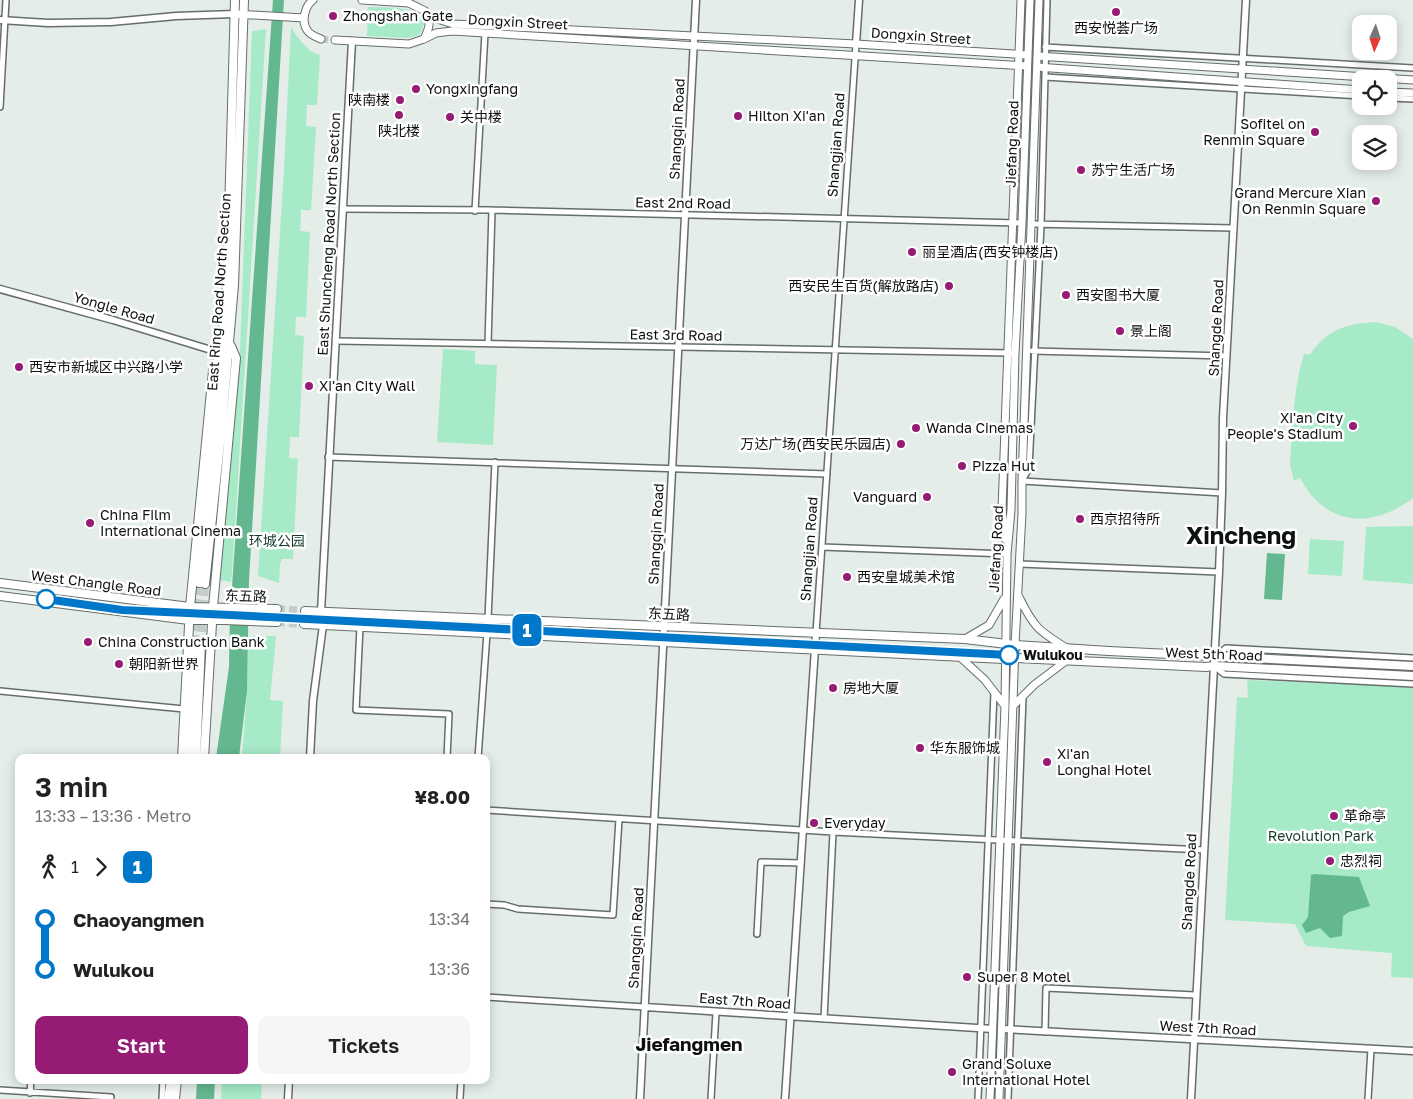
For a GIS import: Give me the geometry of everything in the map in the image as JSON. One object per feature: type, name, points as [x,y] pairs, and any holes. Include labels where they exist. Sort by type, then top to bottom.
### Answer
[{"type":"main road","name":"East Ring Road North Section","points":[[235,0],[227,284],[202,583],[230,344],[234,285],[244,0]]},
{"type":"main road","points":[[313,0],[306,9],[304,18],[306,29],[310,34],[321,39]]},
{"type":"main road","name":"Dongxin Street","points":[[362,0],[409,4],[419,8],[428,16],[453,24],[856,44],[1028,55]]},
{"type":"main road","points":[[1007,554],[1002,509],[1003,469],[1012,353],[1013,223],[1021,0]]},
{"type":"main road","name":"Jiefang Road","points":[[990,1099],[1004,706],[1005,596],[1011,510],[1012,353],[1022,223],[1030,0]]},
{"type":"main road","name":"Jiefang Road","points":[[999,1099],[1022,481],[1030,351],[1031,224],[1037,67],[1041,56],[1039,0]]},
{"type":"main road","points":[[235,14],[304,18]]},
{"type":"main road","points":[[424,39],[430,22],[428,16]]},
{"type":"main road","name":"Dongxin Street","points":[[334,40],[409,44],[446,31],[855,54],[1027,66]]},
{"type":"main road","name":"Dongxin Street","points":[[1041,56],[1413,80]]},
{"type":"main road","name":"Dongxin Street","points":[[1037,67],[1241,85],[1352,90]]},
{"type":"main road","points":[[1397,92],[1413,93]]},
{"type":"main road","points":[[204,754],[213,607],[236,358],[230,344]]},
{"type":"main road","points":[[182,754],[190,606],[213,370],[222,353]]},
{"type":"main road","points":[[1003,469],[1012,459]]},
{"type":"main road","name":"West Changle Road","points":[[0,583],[190,606],[213,607]]},
{"type":"main road","points":[[1018,595],[1032,622],[1042,633],[1069,649]]},
{"type":"main road","name":"West Changle Road","points":[[0,596],[189,620],[213,620]]},
{"type":"main road","points":[[965,639],[989,625],[1005,596]]},
{"type":"main road","name":"东五路","points":[[213,607],[277,610]]},
{"type":"main road","name":"东五路","points":[[305,611],[965,639],[1016,646]]},
{"type":"main road","name":"东五路","points":[[213,620],[276,622]]},
{"type":"main road","name":"West 5th Road","points":[[304,624],[1004,659],[1214,666],[1413,676]]},
{"type":"main road","points":[[189,754],[198,644],[196,754]]},
{"type":"main road","name":"West 5th Road","points":[[1016,646],[1413,666]]},
{"type":"main road","points":[[959,656],[985,680],[1004,706]]},
{"type":"main road","points":[[1013,706],[1034,685],[1067,660]]},
{"type":"main road","name":"East 7th Road","points":[[993,1029],[1002,1029]]},
{"type":"main road","points":[[168,1099],[170,1084]]},
{"type":"main road","points":[[175,1099],[177,1084]]},
{"type":"street","points":[[0,107],[2,20],[6,0]]},
{"type":"street","name":"Shangqin Road","points":[[640,1099],[696,0]]},
{"type":"street","name":"Shangjian Road","points":[[785,1099],[858,0]]},
{"type":"street","points":[[1047,0],[1045,47],[1041,56],[1045,67],[1041,225],[1030,351],[1227,356]]},
{"type":"street","name":"Shangde Road","points":[[1191,1099],[1219,572],[1223,418],[1246,0]]},
{"type":"street","points":[[2,20],[48,23],[111,22],[176,16],[235,14]]},
{"type":"street","points":[[475,211],[485,33]]},
{"type":"street","name":"East Shuncheng Road North Section","points":[[310,754],[313,701],[323,625],[321,612],[328,457],[352,41]]},
{"type":"street","points":[[1045,47],[1413,68]]},
{"type":"street","name":"Dongxin Street","points":[[1028,55],[1041,56]]},
{"type":"street","name":"Dongxin Street","points":[[1027,66],[1037,67]]},
{"type":"street","points":[[1045,77],[1241,85],[1352,95]]},
{"type":"street","points":[[1397,98],[1413,99]]},
{"type":"street","name":"East 2nd Road","points":[[343,209],[492,210],[1022,223]]},
{"type":"street","points":[[488,344],[492,210]]},
{"type":"street","points":[[1031,224],[1234,228]]},
{"type":"street","name":"Yongle Road","points":[[0,289],[222,353]]},
{"type":"street","name":"East 3rd Road","points":[[336,341],[1012,353]]},
{"type":"street","points":[[328,457],[827,474]]},
{"type":"street","points":[[478,754],[488,619],[494,462]]},
{"type":"street","points":[[1022,481],[1222,493]]},
{"type":"street","points":[[822,547],[1007,554]]},
{"type":"street","points":[[1020,564],[1219,572]]},
{"type":"street","points":[[360,627],[356,710],[449,714],[447,754]]},
{"type":"street","points":[[1214,657],[1226,648],[1413,658]]},
{"type":"street","points":[[1214,666],[1224,674],[1413,684]]},
{"type":"street","points":[[0,691],[184,709]]},
{"type":"street","points":[[978,1099],[994,692]]},
{"type":"street","points":[[1008,1099],[1023,697]]},
{"type":"street","points":[[490,810],[833,832],[1204,850]]},
{"type":"street","points":[[490,904],[504,905],[518,909],[613,915],[619,819]]},
{"type":"street","points":[[824,1019],[833,832]]},
{"type":"street","points":[[757,934],[761,862],[801,863]]},
{"type":"street","points":[[1045,1032],[1046,988],[1196,996]]},
{"type":"street","name":"East 7th Road","points":[[490,997],[993,1029]]},
{"type":"street","points":[[711,1099],[716,1012]]},
{"type":"street","name":"West 7th Road","points":[[1002,1029],[1413,1051]]},
{"type":"street","points":[[1368,1099],[1371,1049]]},
{"type":"street","points":[[30,1092],[31,1084]]},
{"type":"street","points":[[162,1099],[163,1084]]},
{"type":"street","points":[[288,1099],[289,1084]]},
{"type":"street","points":[[460,1099],[461,1084]]},
{"type":"street","points":[[0,1090],[68,1097],[111,1097]]},
{"type":"green space","points":[[368,7],[408,10],[417,13],[422,18],[424,25],[419,35],[408,38],[367,36]]},
{"type":"green space","name":"环城公园","points":[[291,27],[307,48],[320,55],[317,105],[307,105],[306,126],[316,127],[311,210],[301,210],[300,231],[310,232],[306,317],[296,317],[295,335],[304,336],[299,437],[290,437],[289,458],[298,459],[293,559],[282,559],[279,583],[258,576],[284,170]]},
{"type":"green space","points":[[266,29],[231,582],[220,580],[231,427],[240,350],[252,31]]},
{"type":"green space","name":"Xi'an City People's Stadium","points":[[1376,322],[1395,327],[1413,339],[1413,498],[1382,515],[1351,518],[1336,514],[1323,506],[1311,494],[1300,478],[1294,481],[1290,464],[1296,394],[1304,354],[1310,355],[1323,339],[1338,329],[1355,324]]},
{"type":"green space","points":[[443,349],[475,351],[475,364],[497,365],[493,445],[437,442]]},
{"type":"green space","points":[[1413,526],[1413,584],[1363,580],[1366,527]]},
{"type":"green space","points":[[1310,539],[1344,541],[1342,576],[1308,574]]},
{"type":"green space","points":[[248,636],[276,636],[270,700],[283,701],[280,754],[242,754],[247,691]]},
{"type":"green space","name":"Revolution Park","points":[[1247,680],[1413,687],[1413,978],[1391,977],[1392,953],[1306,946],[1295,924],[1225,920],[1237,697],[1248,698]]},
{"type":"green space","points":[[222,1084],[262,1084],[261,1099],[221,1099]]},
{"type":"shaded area","points":[[273,0],[284,0],[249,580],[247,691],[239,754],[217,754],[229,667],[230,615]]},
{"type":"shaded area","points":[[1267,553],[1285,554],[1282,600],[1264,599]]},
{"type":"shaded area","points":[[1311,875],[1359,877],[1370,906],[1349,912],[1343,916],[1342,936],[1330,938],[1320,928],[1306,933],[1302,925],[1308,917]]},
{"type":"shaded area","points":[[197,1084],[215,1084],[214,1099],[196,1099]]},
{"type":"tunnel","points":[[321,39],[335,40]]},
{"type":"tunnel","points":[[194,643],[199,583]]},
{"type":"tunnel","points":[[201,644],[205,584]]},
{"type":"tunnel","points":[[277,609],[305,611]]},
{"type":"tunnel","points":[[277,622],[304,624]]},
{"type":"metro line","name":"1","points":[[46,599],[122,610],[1009,655]]},
{"type":"place","name":"西安悦荟广场","points":[[1116,12]]},
{"type":"place","name":"Zhongshan Gate","points":[[333,16]]},
{"type":"place","name":"Yongxingfang","points":[[416,89]]},
{"type":"place","name":"陕南楼","points":[[400,100]]},
{"type":"place","name":"陕北楼","points":[[399,115]]},
{"type":"place","name":"Hilton Xi'an","points":[[738,116]]},
{"type":"place","name":"关中楼","points":[[450,117]]},
{"type":"place","name":"Sofitel on Renmin Square","points":[[1315,132]]},
{"type":"place","name":"苏宁生活广场","points":[[1081,170]]},
{"type":"place","name":"Grand Mercure Xian On Renmin Square","points":[[1376,201]]},
{"type":"place","name":"丽呈酒店(西安钟楼店)","points":[[912,252]]},
{"type":"place","name":"西安民生百货(解放路店)","points":[[949,286]]},
{"type":"place","name":"西安图书大厦","points":[[1066,295]]},
{"type":"place","name":"景上阁","points":[[1120,331]]},
{"type":"place","name":"西安市新城区中兴路小学","points":[[19,367]]},
{"type":"place","name":"Xi'an City Wall","points":[[309,386]]},
{"type":"place","name":"Xi'an City People's Stadium","points":[[1353,426]]},
{"type":"place","name":"Wanda Cinemas","points":[[916,428]]},
{"type":"place","name":"万达广场(西安民乐园店)","points":[[901,444]]},
{"type":"place","name":"Pizza Hut","points":[[962,466]]},
{"type":"place","name":"Vanguard","points":[[927,497]]},
{"type":"place","name":"西京招待所","points":[[1080,519]]},
{"type":"place","name":"China Film International Cinema","points":[[90,523]]},
{"type":"place","name":"西安皇城美术馆","points":[[847,577]]},
{"type":"place","name":"China Construction Bank","points":[[88,642]]},
{"type":"place","name":"Wulukou","points":[[1009,655]]},
{"type":"place","name":"朝阳新世界","points":[[119,664]]},
{"type":"place","name":"房地大厦","points":[[833,688]]},
{"type":"place","name":"华东服饰城","points":[[920,748]]},
{"type":"place","name":"Xi'an Longhai Hotel","points":[[1047,762]]},
{"type":"place","name":"革命亭","points":[[1334,816]]},
{"type":"place","name":"Everyday","points":[[814,823]]},
{"type":"place","name":"忠烈祠","points":[[1330,861]]},
{"type":"place","name":"Super 8 Motel","points":[[967,977]]},
{"type":"place","name":"Grand Soluxe International Hotel","points":[[952,1072]]},
{"type":"district","name":"Xincheng","points":[[1241,536]]},
{"type":"district","name":"Jiefangmen","points":[[689,1044]]}]
